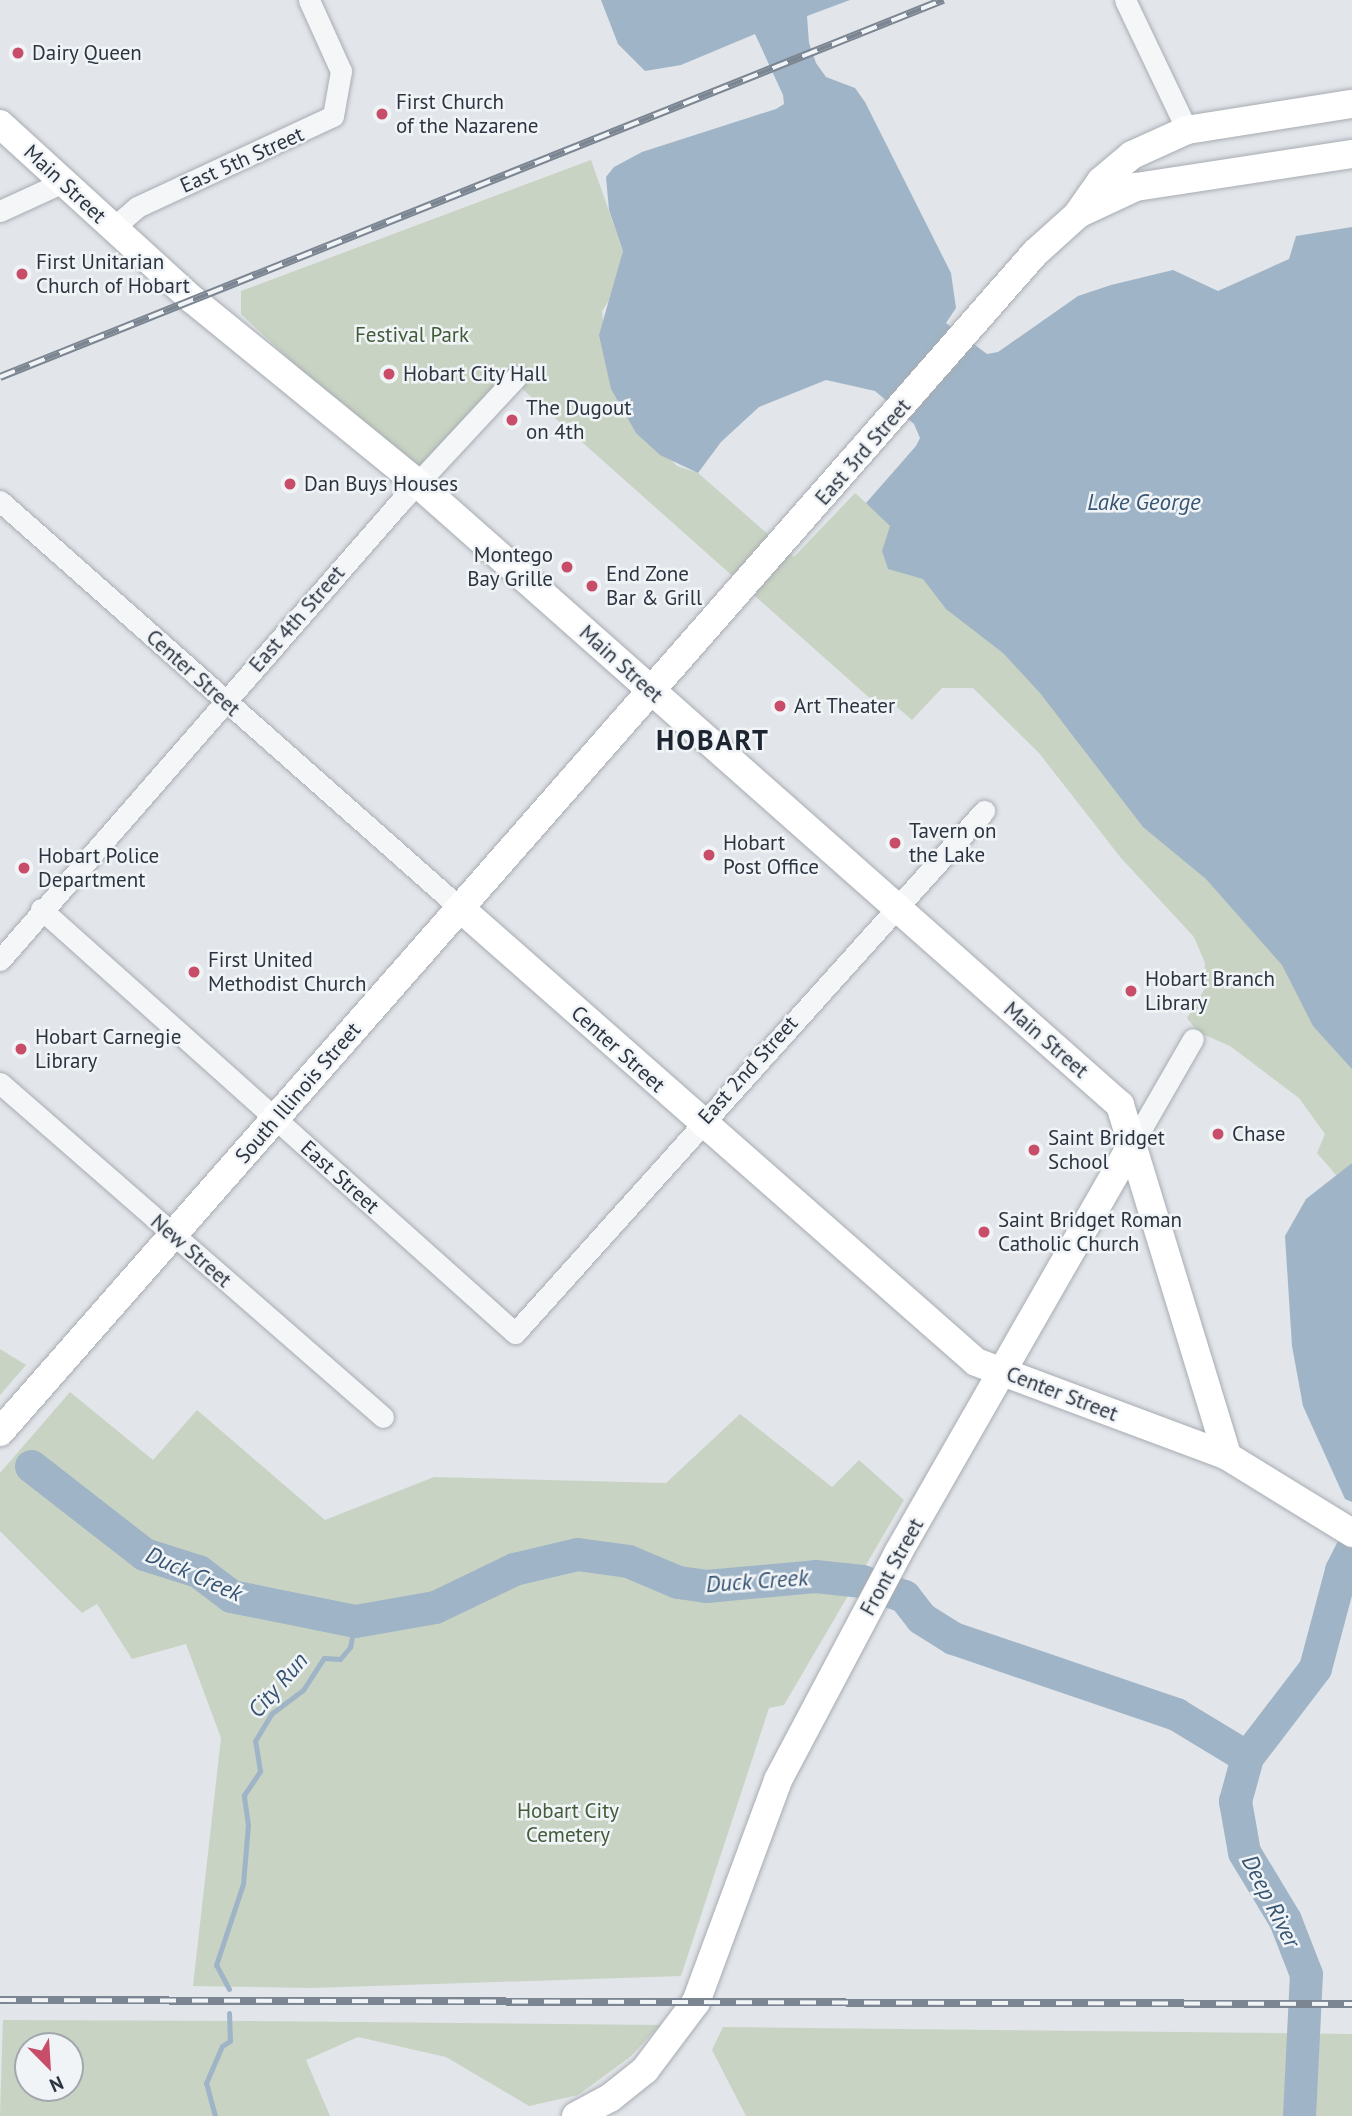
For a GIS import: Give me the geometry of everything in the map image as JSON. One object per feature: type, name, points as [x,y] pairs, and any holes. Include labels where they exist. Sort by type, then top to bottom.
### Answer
[{"type":"street","name":"East 5th Street","points":[[113,228],[138,207],[333,116],[341,71],[309,0]]},
{"type":"street","points":[[1125,0],[1187,130]]},
{"type":"street","name":"East 3rd Street","points":[[651,691],[968,333],[1035,253],[1077,215],[1101,181],[1132,155],[1187,130],[1352,104]]},
{"type":"street","name":"Main Street","points":[[0,124],[192,300],[417,483],[1120,1105],[1227,1456]]},
{"type":"street","name":"East 3rd Street","points":[[1077,215],[1136,187],[1352,154]]},
{"type":"street","points":[[0,211],[63,182]]},
{"type":"street","name":"East 4th Street","points":[[0,960],[41,909],[417,483],[516,377]]},
{"type":"street","name":"Center Street","points":[[0,501],[701,1123],[976,1362],[1227,1456],[1352,1533]]},
{"type":"street","name":"South Illinois Street","points":[[0,1432],[651,691]]},
{"type":"street","name":"East 2nd Street","points":[[514,1333],[894,907],[984,811]]},
{"type":"street","name":"East Street","points":[[41,909],[514,1333]]},
{"type":"street","name":"Front Street","points":[[576,2116],[613,2107],[645,2070],[696,2002],[778,1780],[898,1553],[1193,1039]]},
{"type":"street","name":"New Street","points":[[0,1083],[383,1417]]},
{"type":"green space","name":"Festival Park","points":[[591,160],[623,251],[612,296],[602,311],[611,389],[624,409],[677,466],[698,473],[794,557],[855,493],[989,613],[1352,1043],[1352,1163],[1337,1176],[1317,1153],[1325,1134],[1299,1098],[1230,1046],[1198,1032],[1187,1018],[1204,990],[1205,963],[1194,937],[1121,858],[1039,753],[973,688],[942,688],[912,720],[890,701],[882,709],[510,378],[416,478],[241,314],[241,291]]},
{"type":"green space","points":[[0,1349],[26,1365],[0,1395]]},
{"type":"green space","name":"Hobart City Cemetery","points":[[70,1392],[153,1460],[197,1410],[325,1520],[434,1477],[666,1483],[740,1414],[832,1487],[859,1460],[904,1500],[784,1705],[769,1708],[681,1976],[312,1988],[193,1986],[221,1738],[186,1644],[132,1659],[97,1604],[82,1613],[0,1531],[0,1473]]},
{"type":"green space","points":[[3,2020],[660,2025],[630,2057],[578,2095],[529,2106],[446,2057],[358,2037],[306,2060],[330,2116],[0,2116]]},
{"type":"green space","points":[[723,2027],[1352,2034],[1352,2116],[746,2116],[712,2050]]},
{"type":"water","name":"Lake George","points":[[601,0],[850,0],[807,16],[809,43],[816,63],[826,77],[855,88],[865,102],[951,273],[956,308],[946,323],[987,354],[998,352],[1078,296],[1173,270],[1218,291],[1289,259],[1296,236],[1352,227],[1352,1069],[1313,1026],[1282,965],[1206,879],[1143,827],[1040,693],[1003,653],[946,609],[923,579],[888,569],[882,551],[890,526],[866,503],[916,446],[920,438],[914,424],[875,391],[826,380],[759,407],[721,442],[698,473],[660,455],[636,433],[611,389],[599,335],[623,251],[609,210],[606,177],[614,167],[642,152],[776,109],[784,104],[783,95],[755,34],[681,65],[645,71],[618,44]]},
{"type":"water","points":[[1352,1163],[1352,1502],[1345,1499],[1303,1406],[1292,1346],[1285,1236],[1306,1199]]},
{"type":"waterway","name":"Duck Creek","points":[[31,1466],[144,1554],[198,1571],[231,1596],[355,1621],[435,1607],[514,1569],[577,1554],[628,1561],[678,1582],[706,1586],[815,1576],[862,1581],[904,1596],[921,1618],[953,1638],[1176,1714],[1247,1757]]},
{"type":"waterway","name":"Deep River","points":[[1299,2116],[1306,1974],[1285,1920],[1244,1852],[1235,1801],[1247,1757],[1315,1668],[1341,1570],[1352,1548]]},
{"type":"waterway","name":"City Run","points":[[229,1989],[216,1965],[243,1884],[248,1825],[244,1795],[260,1771],[255,1741],[271,1714],[303,1690],[324,1658],[340,1659],[350,1647],[355,1621]]},
{"type":"waterway","name":"City Run","points":[[215,2116],[206,2083],[222,2046],[230,2041],[229,2013]]},
{"type":"railway","points":[[0,377],[943,0]]},
{"type":"railway","points":[[0,2000],[1352,2004]]},
{"type":"place","name":"Dairy Queen","points":[[18,53]]},
{"type":"place","name":"First Church of the Nazarene","points":[[382,114]]},
{"type":"place","name":"First Unitarian Church of Hobart","points":[[22,274]]},
{"type":"place","name":"Hobart City Hall","points":[[389,374]]},
{"type":"place","name":"The Dugout on 4th","points":[[512,420]]},
{"type":"place","name":"Dan Buys Houses","points":[[290,484]]},
{"type":"place","name":"Montego Bay Grille","points":[[567,567]]},
{"type":"place","name":"End Zone Bar & Grill","points":[[592,586]]},
{"type":"place","name":"Art Theater","points":[[780,706]]},
{"type":"place","name":"Tavern on the Lake","points":[[895,843]]},
{"type":"place","name":"Hobart Post Office","points":[[709,855]]},
{"type":"place","name":"Hobart Police Department","points":[[24,868]]},
{"type":"place","name":"First United Methodist Church","points":[[194,972]]},
{"type":"place","name":"Hobart Branch Library","points":[[1131,991]]},
{"type":"place","name":"Hobart Carnegie Library","points":[[21,1049]]},
{"type":"place","name":"Chase","points":[[1218,1134]]},
{"type":"place","name":"Saint Bridget School","points":[[1034,1150]]},
{"type":"place","name":"Saint Bridget Roman Catholic Church","points":[[984,1232]]},
{"type":"district","name":"HOBART","points":[[713,740]]}]
